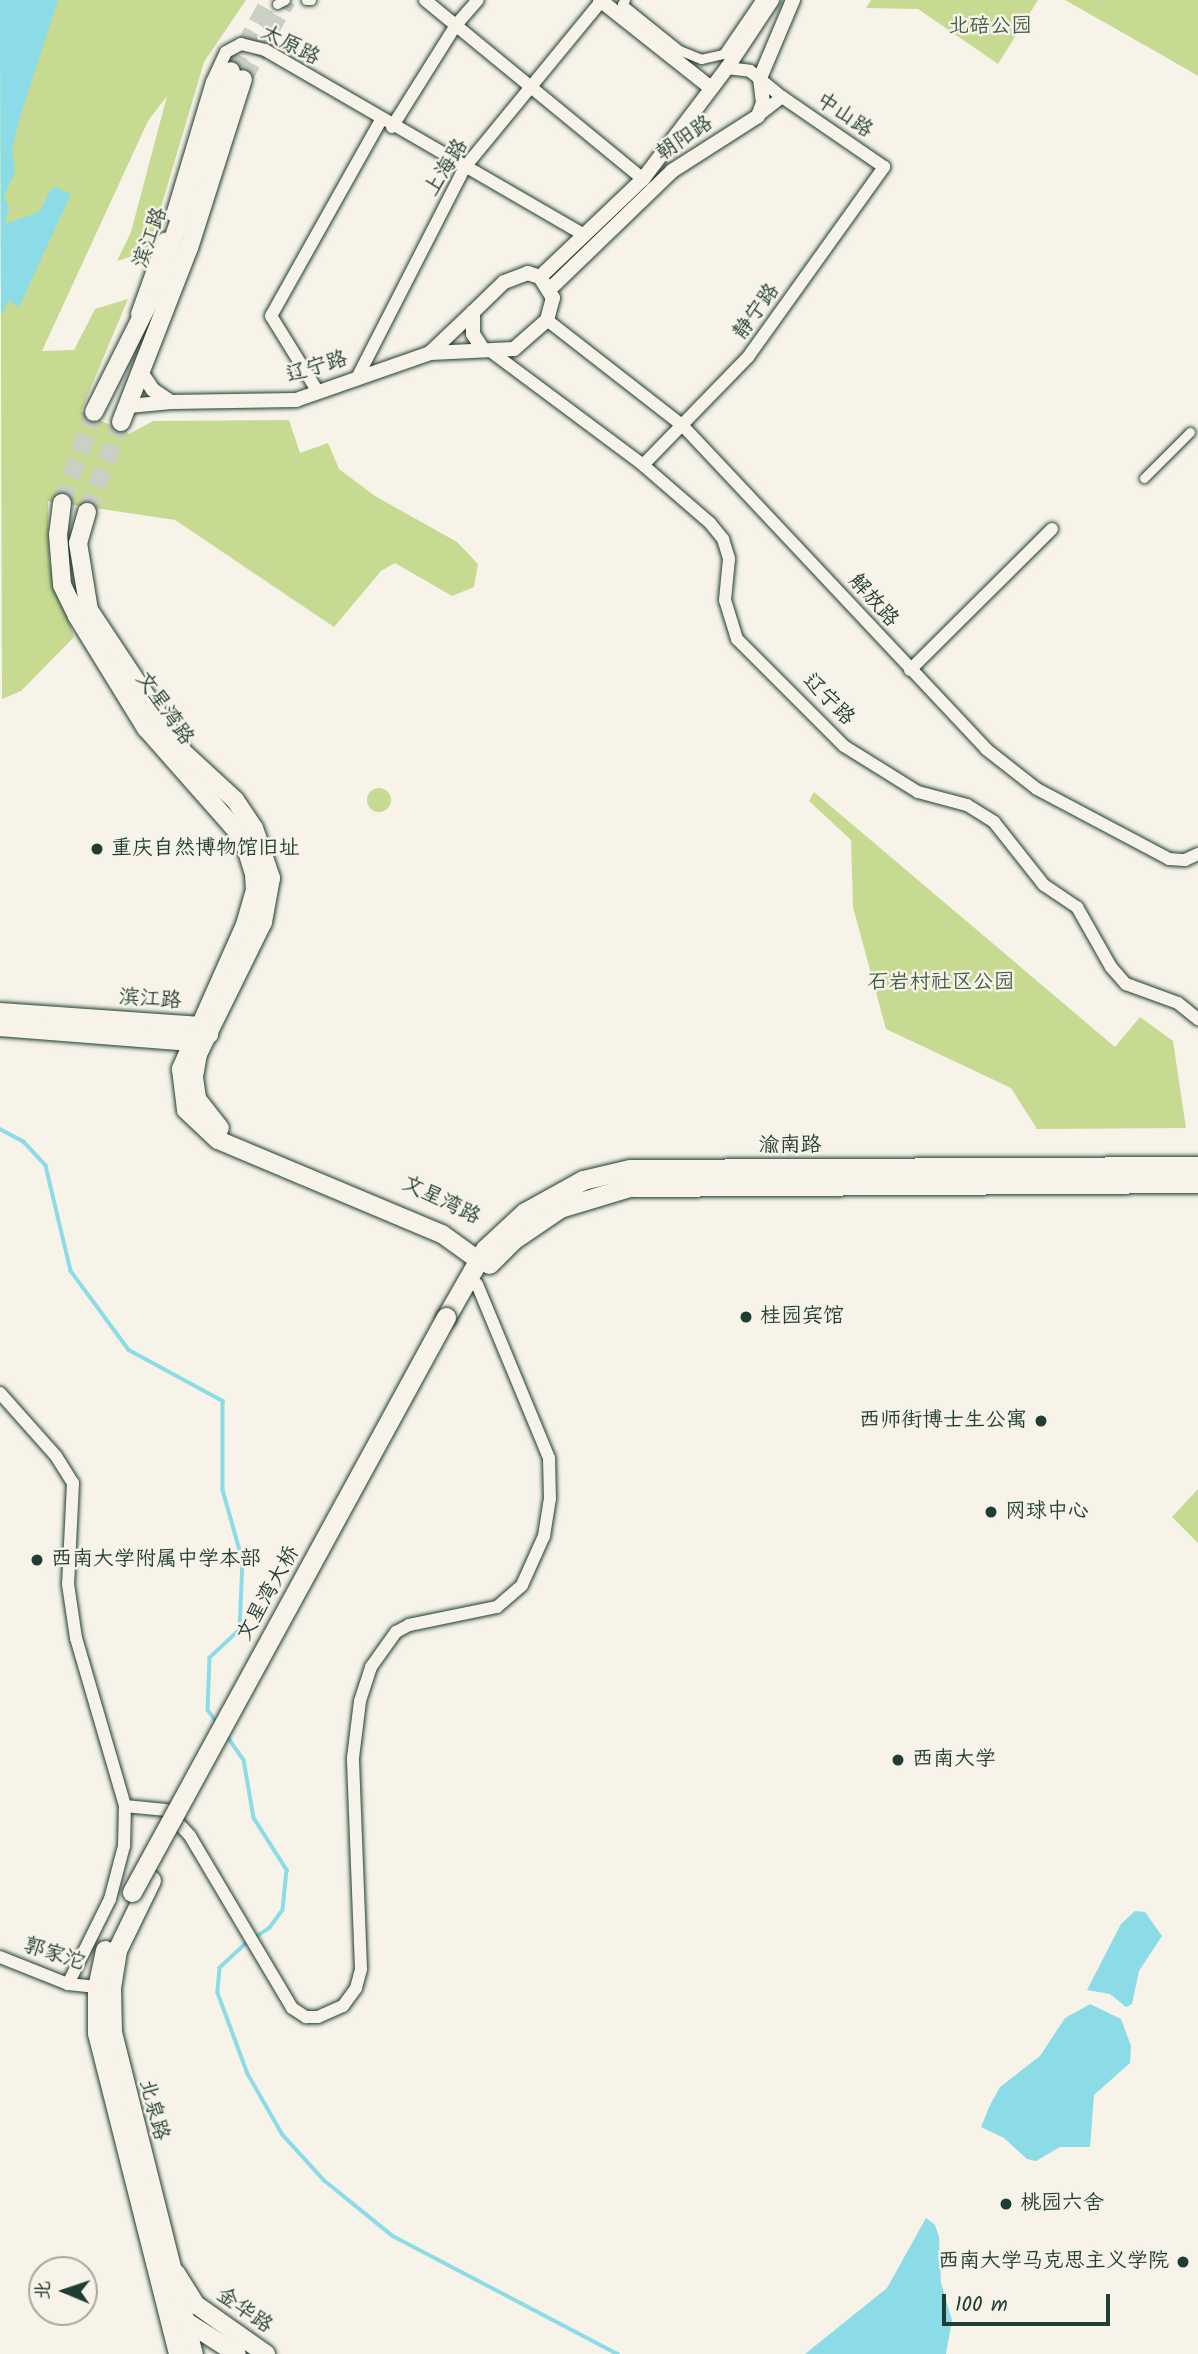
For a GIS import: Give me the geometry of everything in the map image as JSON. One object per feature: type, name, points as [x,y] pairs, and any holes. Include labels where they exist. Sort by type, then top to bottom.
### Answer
[{"type":"highway","name":"渝南路","points":[[451,1320],[485,1257],[524,1212],[555,1192],[629,1169],[1198,1166]]},
{"type":"highway","name":"渝南路","points":[[451,1320],[477,1283],[485,1257],[560,1208],[629,1186],[1198,1183]]},
{"type":"highway","name":"文星湾大桥","points":[[151,1880],[451,1320]]},
{"type":"highway","name":"文星湾大桥","points":[[132,1892],[451,1320]]},
{"type":"highway","name":"北泉路","points":[[151,1880],[117,1950],[111,1988],[112,2032],[173,2270],[178,2316],[178,2354]]},
{"type":"highway","name":"北泉路","points":[[132,1892],[106,1948],[97,1987],[97,2033],[106,2079],[178,2316],[193,2354]]},
{"type":"main road","name":"滨江路","points":[[94,412],[161,274],[237,75],[143,374],[125,414]]},
{"type":"main road","name":"文星湾路","points":[[62,503],[58,534],[62,585],[77,616],[146,728],[227,816],[251,858],[253,904],[199,1034],[194,1077],[197,1099],[211,1121],[455,1230],[485,1257]]},
{"type":"main road","name":"文星湾路","points":[[87,512],[78,543],[89,610],[158,717],[204,774],[235,800],[265,853],[271,878],[263,922],[199,1034]]},
{"type":"main road","name":"滨江路","points":[[4,1020],[199,1034]]},
{"type":"main road","name":"金华路","points":[[173,2270],[195,2304],[261,2351]]},
{"type":"main road","points":[[178,2316],[227,2352],[261,2351]]},
{"type":"street","points":[[425,0],[643,179]]},
{"type":"street","points":[[318,392],[271,316],[386,123],[456,24],[478,0]]},
{"type":"street","points":[[601,0],[711,88]]},
{"type":"street","name":"上海路","points":[[357,378],[465,167],[601,0]]},
{"type":"street","points":[[625,0],[622,5],[679,50],[701,60],[723,54],[760,0]]},
{"type":"street","points":[[545,283],[582,234],[643,179],[727,68],[772,0]]},
{"type":"street","points":[[758,116],[763,103],[760,78],[793,0]]},
{"type":"street","points":[[751,32],[755,48],[772,47]]},
{"type":"street","name":"太原路","points":[[136,321],[177,200],[197,125],[226,52],[241,44],[265,50],[386,123],[582,234]]},
{"type":"street","points":[[727,68],[750,71],[760,78]]},
{"type":"street","name":"中山路","points":[[760,78],[782,97],[884,167]]},
{"type":"street","points":[[758,116],[782,97]]},
{"type":"street","name":"朝阳路","points":[[545,283],[672,171],[758,116]]},
{"type":"street","name":"静宁路","points":[[643,465],[748,357],[884,167]]},
{"type":"street","points":[[515,275],[545,283],[553,307],[547,320],[514,349],[488,351],[473,334],[473,312],[515,275]]},
{"type":"street","name":"辽宁路","points":[[430,353],[473,312]]},
{"type":"street","name":"解放路","points":[[547,320],[683,426],[909,670],[986,749],[1037,789],[1169,859],[1185,860],[1198,854]]},
{"type":"street","name":"辽宁路","points":[[125,414],[171,402],[296,400],[430,353],[488,351],[643,465],[723,539],[729,559],[725,600],[737,639],[845,746],[918,792],[967,805],[994,822],[1044,885],[1077,907],[1111,967],[1126,984],[1178,1003],[1198,1019]]},
{"type":"street","points":[[143,374],[153,390],[171,402]]},
{"type":"street","points":[[1144,478],[1190,432]]},
{"type":"street","points":[[909,670],[1052,529]]},
{"type":"street","points":[[125,1806],[166,1810],[190,1836],[292,2008],[306,2017],[318,2017],[343,2006],[356,1988],[361,1909],[353,1758],[360,1701],[371,1667],[396,1632],[409,1625],[498,1607],[522,1585],[544,1536],[550,1499],[549,1458],[477,1283]]},
{"type":"street","points":[[0,1393],[55,1455],[72,1483],[68,1584],[76,1638],[125,1806],[124,1846],[110,1899],[68,1983]]},
{"type":"street","name":"郭家沱","points":[[0,1957],[68,1983],[97,1987]]},
{"type":"green space","points":[[0,0],[246,0],[204,62],[148,251],[117,261],[131,232],[167,96],[148,121],[42,351],[74,350],[95,309],[128,299],[81,411],[129,434],[153,421],[289,420],[300,453],[328,443],[339,469],[375,496],[457,542],[478,564],[474,587],[452,596],[395,563],[381,571],[334,627],[175,520],[48,501],[49,560],[74,637],[21,691],[2,699]]},
{"type":"green space","name":"北碚公园","points":[[871,0],[1038,0],[998,64],[918,9],[866,8]]},
{"type":"green space","name":"北碚公园","points":[[1065,0],[1198,0],[1198,76],[1162,55]]},
{"type":"green space","points":[[379,788],[387,792],[391,800],[387,808],[379,812],[371,808],[367,800],[371,792]]},
{"type":"green space","name":"石岩村社区公园","points":[[814,792],[1115,1047],[1140,1017],[1173,1041],[1186,1128],[1037,1129],[1011,1088],[886,1029],[853,907],[851,840],[809,801]]},
{"type":"green space","points":[[1198,1489],[1198,1543],[1172,1517]]},
{"type":"water","points":[[0,0],[58,0],[21,113],[12,150],[15,172],[4,196],[9,208],[5,224],[39,212],[53,186],[71,194],[19,307],[9,300],[1,315]]},
{"type":"water","points":[[1135,1911],[1145,1912],[1162,1936],[1139,1971],[1132,2004],[1126,2007],[1110,1994],[1087,1990],[1121,1924]]},
{"type":"water","points":[[1090,2004],[1121,2019],[1131,2046],[1130,2063],[1094,2095],[1090,2147],[1060,2147],[1036,2161],[1027,2159],[1004,2138],[981,2127],[1000,2087],[1040,2056],[1065,2018]]},
{"type":"water","points":[[926,2218],[935,2225],[939,2237],[941,2283],[952,2320],[946,2354],[805,2354],[887,2288]]},
{"type":"waterway","points":[[0,1129],[24,1142],[46,1166],[71,1271],[129,1350],[223,1401],[223,1490],[243,1561],[240,1630],[210,1658],[208,1710],[216,1721]]},
{"type":"waterway","points":[[225,1733],[244,1760],[254,1818],[287,1870],[283,1910],[270,1928],[255,1938]]},
{"type":"waterway","points":[[248,1942],[220,1968],[218,1993],[248,2074],[283,2135],[324,2180],[393,2236],[618,2354]]},
{"type":"tunnel","points":[[231,71],[270,0]]},
{"type":"tunnel","points":[[243,79],[287,0]]},
{"type":"tunnel","points":[[62,503],[94,412]]},
{"type":"tunnel","points":[[87,512],[121,422]]},
{"type":"place","name":"重庆自然博物馆旧址","points":[[97,849]]},
{"type":"place","name":"桂园宾馆","points":[[746,1317]]},
{"type":"place","name":"西师街博士生公寓","points":[[1041,1421]]},
{"type":"place","name":"网球中心","points":[[991,1512]]},
{"type":"place","name":"西南大学附属中学本部","points":[[37,1560]]},
{"type":"place","name":"西南大学","points":[[898,1760]]},
{"type":"place","name":"桃园六舍","points":[[1006,2204]]},
{"type":"place","name":"西南大学马克思主义学院","points":[[1183,2262]]}]
